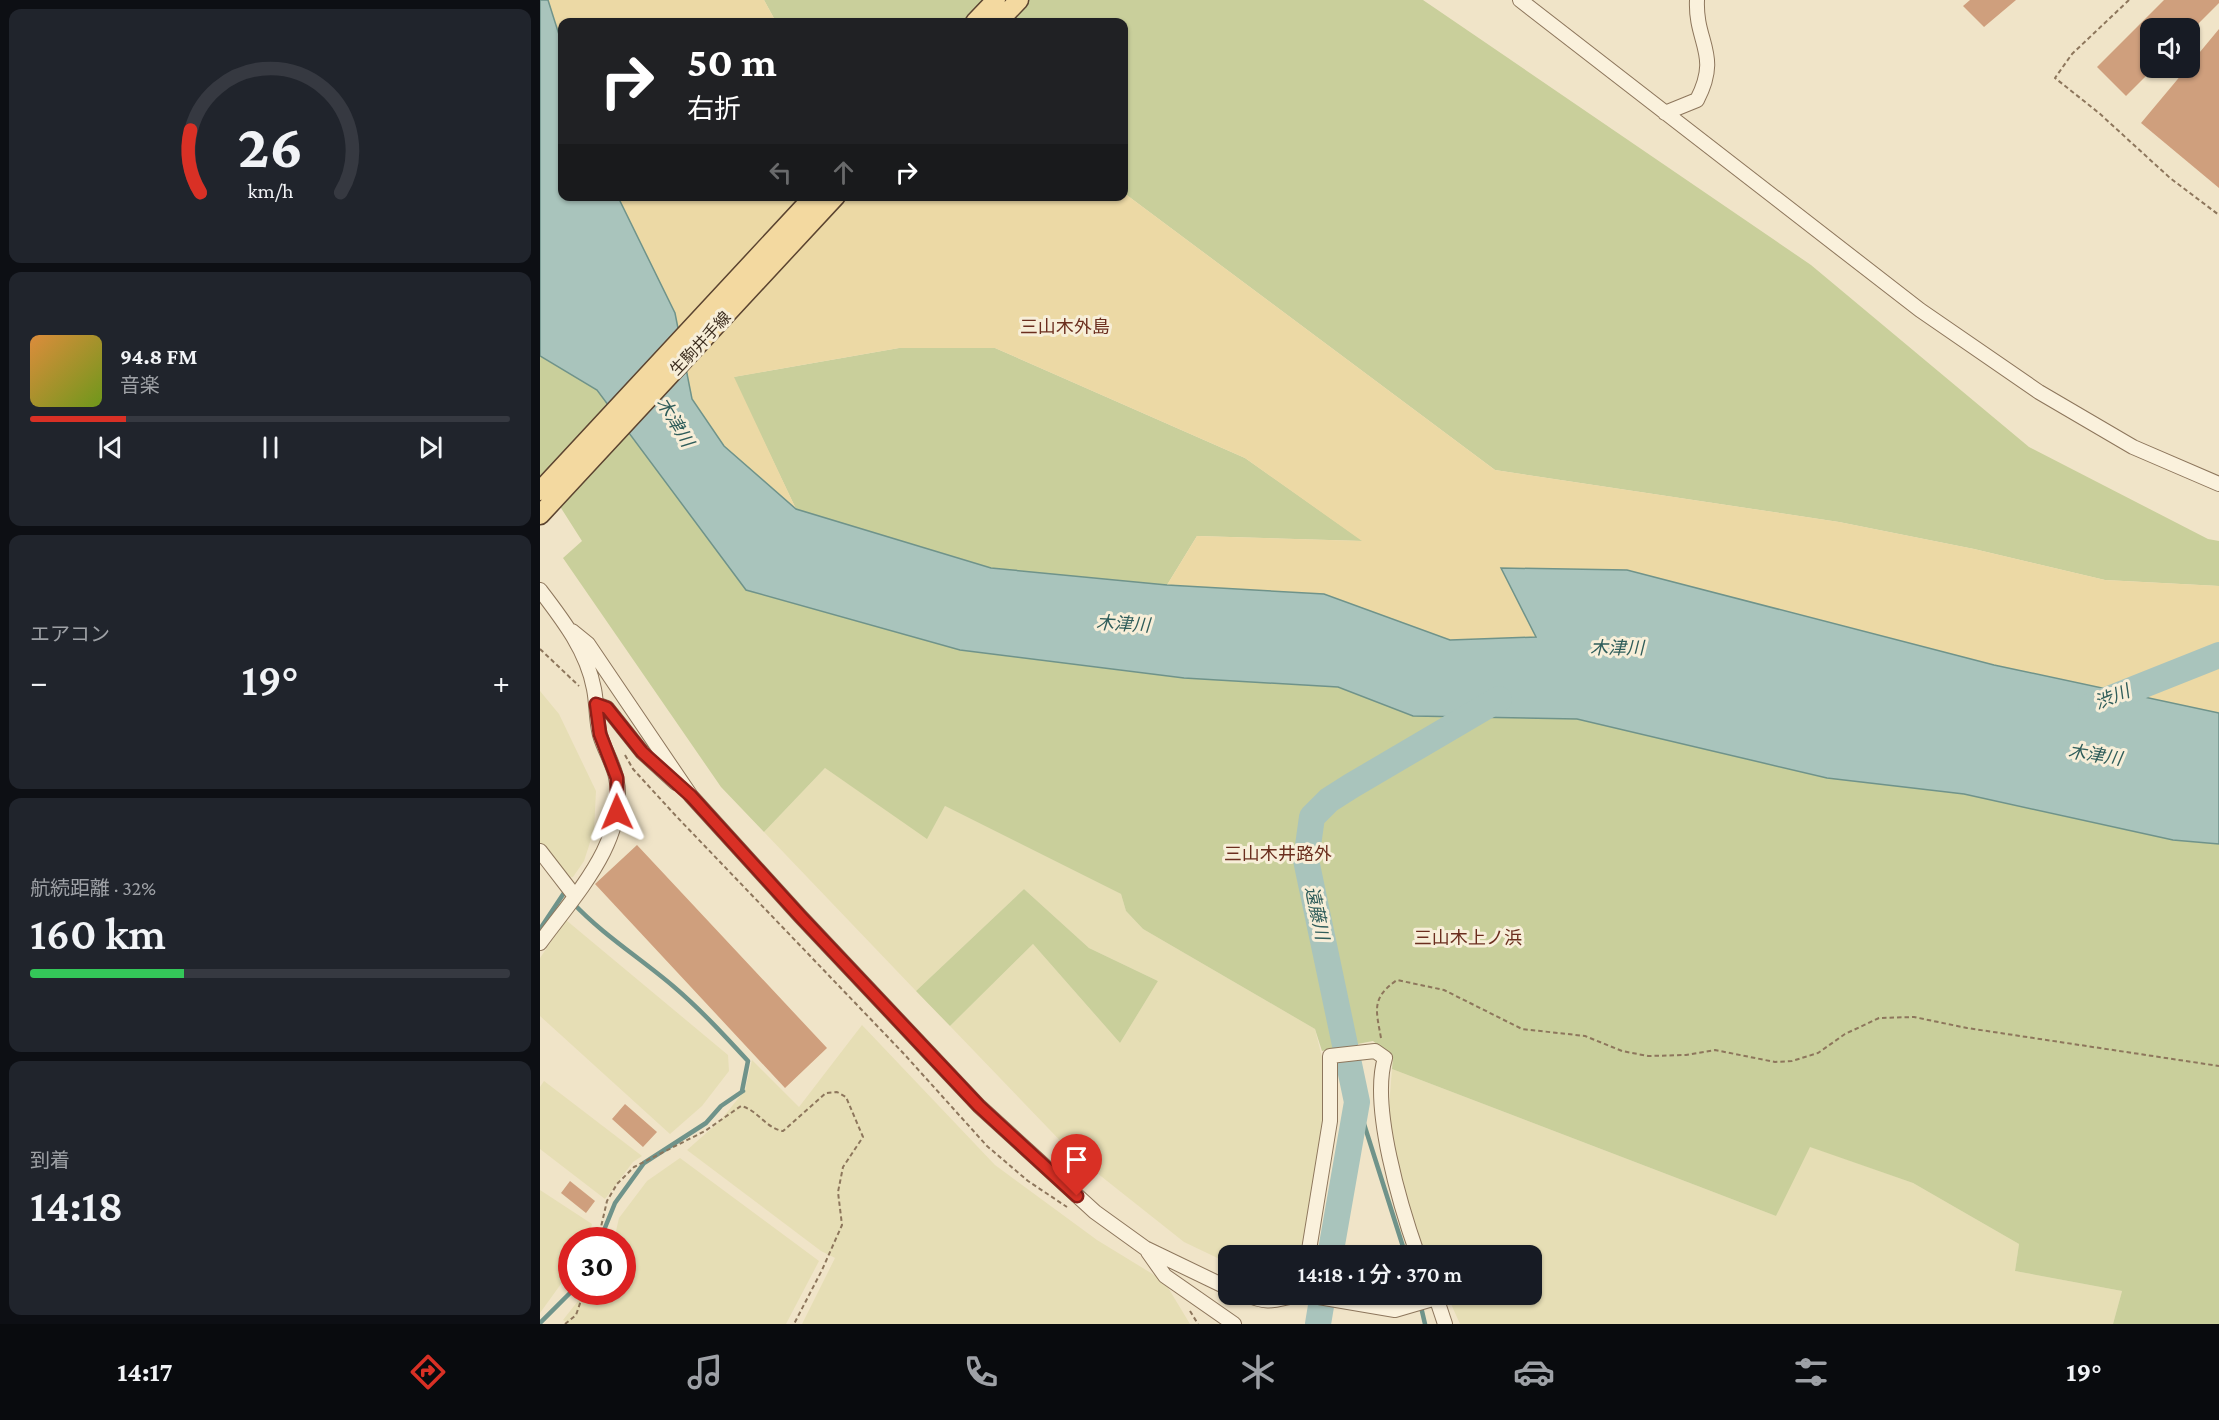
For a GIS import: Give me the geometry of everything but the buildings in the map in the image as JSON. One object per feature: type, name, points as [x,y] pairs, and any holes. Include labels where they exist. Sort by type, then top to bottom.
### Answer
[{"type":"main road","points":[[979,18],[996,0]]},
{"type":"main road","points":[[1002,18],[1019,0]]},
{"type":"main road","name":"生駒井手線","points":[[540,491],[809,201]]},
{"type":"main road","name":"生駒井手線","points":[[540,515],[831,201]]},
{"type":"street","points":[[1520,0],[1920,310],[2039,392],[2133,447],[2219,484]]},
{"type":"street","points":[[1665,113],[1697,100],[1708,72],[1708,54],[1696,11],[1697,0]]},
{"type":"street","points":[[540,590],[572,631],[588,644],[691,796]]},
{"type":"street","points":[[540,943],[606,846],[617,812],[617,778],[600,734],[594,687],[572,631]]},
{"type":"street","points":[[596,704],[607,708],[642,752],[691,796],[808,925],[979,1106],[1095,1212],[1145,1248],[1218,1283]]},
{"type":"street","points":[[540,850],[574,896]]},
{"type":"street","points":[[1310,1245],[1330,1121],[1330,1056],[1375,1051],[1385,1058],[1382,1070],[1382,1112],[1393,1168],[1415,1245]]},
{"type":"street","points":[[1145,1248],[1165,1276],[1234,1324]]},
{"type":"street","points":[[1363,1305],[1395,1310],[1410,1305]]},
{"type":"street","points":[[1439,1305],[1445,1324]]},
{"type":"path","points":[[2129,0],[2073,54],[2055,78],[2099,113],[2170,178],[2219,215]]},
{"type":"path","points":[[1385,1058],[1375,1006],[1385,988],[1397,980],[1444,990],[1522,1029],[1585,1036],[1622,1051],[1648,1056],[1686,1055],[1715,1050],[1775,1062],[1792,1061],[1818,1053],[1845,1034],[1879,1018],[1914,1017],[1978,1030],[2219,1066]]},
{"type":"path","points":[[601,1227],[607,1201],[616,1184],[634,1167],[705,1131],[741,1106],[752,1109],[773,1129],[783,1131],[826,1093],[837,1092],[846,1097],[863,1137],[843,1167],[838,1192],[842,1225],[794,1324]]},
{"type":"path","points":[[565,1324],[576,1315],[579,1305]]},
{"type":"shaded area","points":[[540,691],[559,714],[596,791],[594,830],[584,861],[573,877],[564,878],[540,846]]},
{"type":"shaded area","points":[[825,768],[927,838],[945,806],[1121,894],[1126,911],[1143,929],[1315,1029],[1328,1082],[1326,1122],[1304,1245],[1218,1245],[1218,1258],[1184,1242],[1073,1154],[950,1026],[1033,944],[1120,1043],[1158,981],[1089,948],[1024,889],[916,991],[764,832]]},
{"type":"shaded area","points":[[566,920],[728,1055],[729,1071],[702,1106],[670,1134],[540,1016],[540,958]]},
{"type":"shaded area","points":[[862,1025],[995,1165],[1097,1240],[1164,1281],[1190,1324],[802,1324],[835,1258],[821,1251],[687,1150],[720,1121],[745,1090],[752,1060],[799,1107]]},
{"type":"shaded area","points":[[1392,1069],[1776,1216],[1809,1146],[1913,1183],[2019,1244],[2015,1271],[2122,1291],[2113,1324],[1460,1324],[1451,1305],[1542,1305],[1542,1245],[1422,1245],[1397,1169],[1390,1134],[1389,1107]]},
{"type":"shaded area","points":[[544,1081],[642,1156],[633,1162],[605,1199],[540,1149],[540,1087]]},
{"type":"shaded area","points":[[680,1158],[819,1261],[786,1324],[569,1324],[563,1320],[575,1305],[636,1305],[636,1227],[617,1227],[619,1218],[647,1181]]},
{"type":"shaded area","points":[[540,1190],[592,1224],[591,1227],[558,1227],[558,1288],[540,1313]]},
{"type":"green space","points":[[764,0],[1423,0],[1811,265],[2029,447],[2208,539],[2219,541],[2219,586],[2105,580],[1974,549],[1839,522],[1495,470],[1128,196],[1128,18],[774,18]]},
{"type":"green space","points":[[899,348],[995,348],[1245,458],[1363,541],[1197,536],[1167,585],[991,568],[796,509],[733,377]]},
{"type":"green space","points":[[540,356],[597,390],[746,590],[960,650],[1184,678],[1338,687],[1413,716],[1577,719],[1827,778],[1964,794],[2173,840],[2219,844],[2219,1324],[2113,1324],[2122,1291],[2015,1271],[2019,1244],[1913,1183],[1810,1147],[1776,1216],[1392,1069],[1393,1058],[1373,1041],[1322,1051],[1315,1029],[1143,929],[1126,911],[1121,894],[945,806],[927,839],[825,768],[764,832],[721,787],[563,558],[582,541],[540,475]]},
{"type":"green space","points":[[1024,889],[1089,948],[1158,981],[1120,1043],[1033,944],[950,1026],[916,991]]},
{"type":"sand","points":[[548,0],[764,0],[774,18],[558,18],[558,31]]},
{"type":"sand","points":[[1128,196],[1495,470],[1839,522],[1974,549],[2105,580],[2219,586],[2219,713],[1994,665],[1627,570],[1502,568],[1536,637],[1450,640],[1324,594],[1167,585],[1197,536],[1362,541],[1245,458],[995,348],[899,348],[734,377],[796,509],[724,446],[692,399],[675,313],[620,201],[1128,201]]},
{"type":"water","name":"木津川","points":[[540,0],[548,0],[558,31],[558,201],[620,201],[675,313],[692,399],[724,446],[796,509],[991,568],[1167,585],[1324,594],[1450,640],[1536,637],[1501,568],[1627,570],[1994,665],[2219,713],[2219,844],[2173,840],[1964,794],[1827,778],[1577,719],[1413,716],[1338,687],[1184,678],[960,650],[746,590],[597,390],[540,356]]},
{"type":"waterway","name":"渋川","points":[[2091,706],[2219,655]]},
{"type":"waterway","name":"遠藤川","points":[[1332,1245],[1357,1102],[1306,860],[1312,817],[1329,800],[1351,786],[1499,699]]},
{"type":"waterway","points":[[540,929],[564,893]]},
{"type":"waterway","points":[[573,903],[596,925],[683,995],[748,1061],[742,1091]]},
{"type":"waterway","points":[[605,1227],[615,1203],[644,1163],[706,1123],[721,1106],[743,1091]]},
{"type":"waterway","points":[[1357,1102],[1402,1245]]},
{"type":"waterway","points":[[540,1323],[558,1305]]},
{"type":"waterway","name":"遠藤川","points":[[1318,1324],[1321,1305]]},
{"type":"waterway","points":[[1421,1305],[1425,1324]]},
{"type":"district","name":"三山木外島","points":[[1065,327]]},
{"type":"district","name":"三山木井路外","points":[[1278,854]]},
{"type":"district","name":"三山木上ノ浜","points":[[1468,938]]},
{"type":"route","points":[[617,812],[617,778],[600,734],[596,704],[607,708],[642,752],[691,796],[800,916],[979,1106],[1077,1196]]}]
